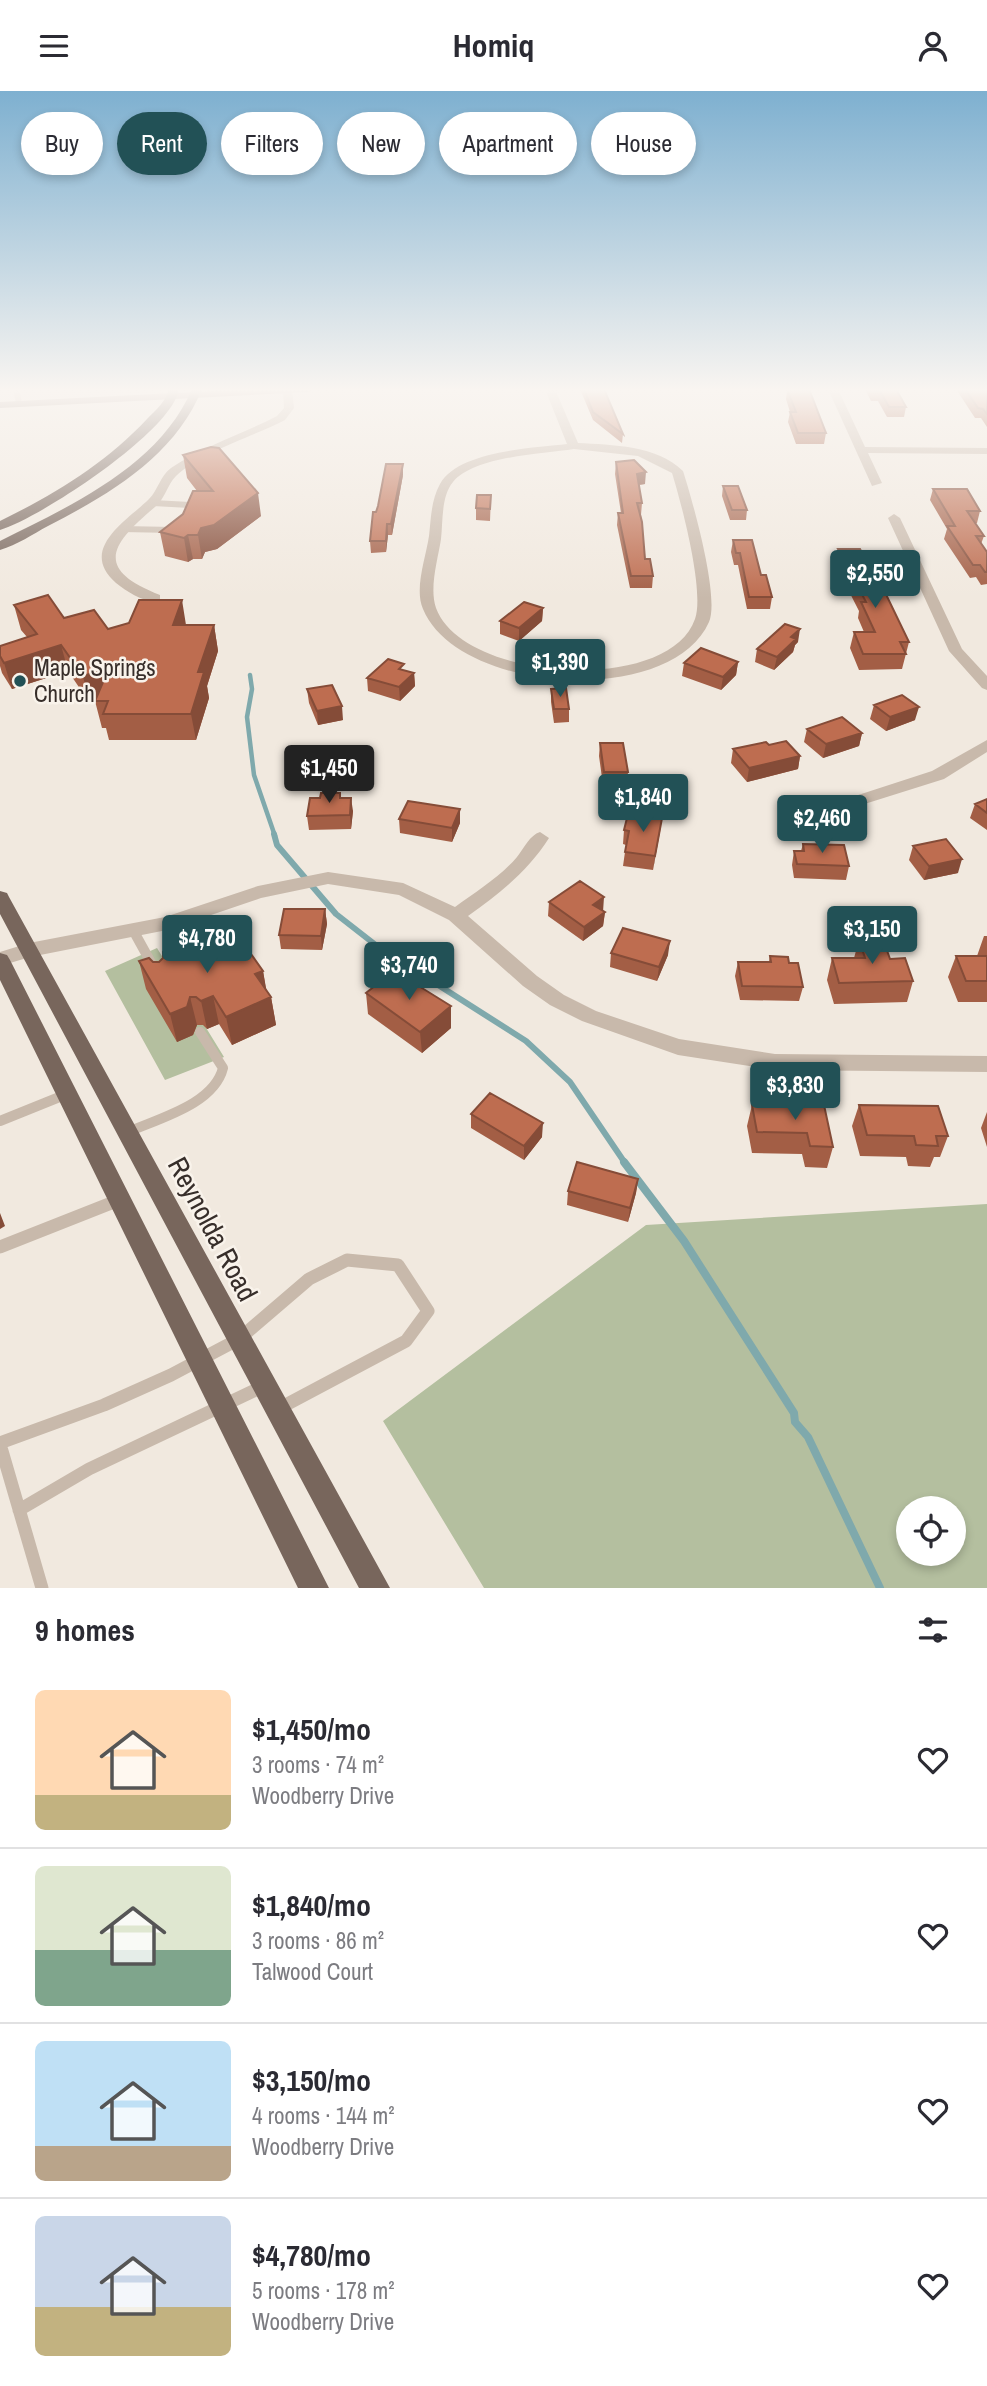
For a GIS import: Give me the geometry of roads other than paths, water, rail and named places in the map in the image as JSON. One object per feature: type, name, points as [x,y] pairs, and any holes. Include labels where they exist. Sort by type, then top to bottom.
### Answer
[{"type":"main road","points":[[0,526],[68,490],[114,459]]},
{"type":"main road","points":[[0,546],[85,501],[145,459]]},
{"type":"main road","name":"Reynolda Road","points":[[0,897],[375,1588]]},
{"type":"main road","points":[[0,960],[314,1588]]},
{"type":"street","points":[[155,598],[136,592],[114,577],[109,565],[110,554],[122,529],[153,503],[173,472],[199,459]]},
{"type":"street","points":[[500,459],[458,471],[444,487],[436,530],[428,605],[440,628],[449,637],[494,663],[559,675],[600,674],[625,670],[678,650],[688,641],[703,619],[704,596],[689,515],[677,471],[651,459]]},
{"type":"street","points":[[866,459],[876,483]]},
{"type":"street","points":[[894,518],[956,652],[987,685]]},
{"type":"street","points":[[855,802],[938,775],[987,745]]},
{"type":"street","points":[[456,915],[511,876],[526,862],[540,838]]},
{"type":"street","points":[[0,960],[29,950],[167,923],[258,893],[328,878],[403,889],[456,915],[530,981],[557,1000],[589,1016],[678,1047],[775,1062],[987,1064]]},
{"type":"lane","points":[[153,503],[184,503],[192,507],[190,515]]},
{"type":"lane","points":[[122,529],[164,531],[184,526]]},
{"type":"lane","points":[[132,930],[163,983]]},
{"type":"lane","points":[[128,1132],[213,1091],[223,1068],[200,1032]]},
{"type":"lane","points":[[0,1121],[67,1094]]},
{"type":"lane","points":[[0,1247],[120,1199]]},
{"type":"lane","points":[[42,1588],[0,1443],[104,1405],[171,1375],[239,1339],[309,1279],[347,1260],[398,1265],[428,1311],[406,1341],[278,1409]]},
{"type":"lane","points":[[19,1510],[89,1469],[264,1386]]},
{"type":"waterway","points":[[250,675],[252,689],[247,717],[254,775],[275,836]]},
{"type":"waterway","points":[[274,834],[277,845],[336,914],[377,946],[526,1041],[570,1082],[625,1163]]},
{"type":"waterway","points":[[624,1162],[684,1241],[794,1413],[795,1422],[808,1437],[880,1588]]},
{"type":"place","name":"Maple Springs Church","points":[[20,681]]}]
